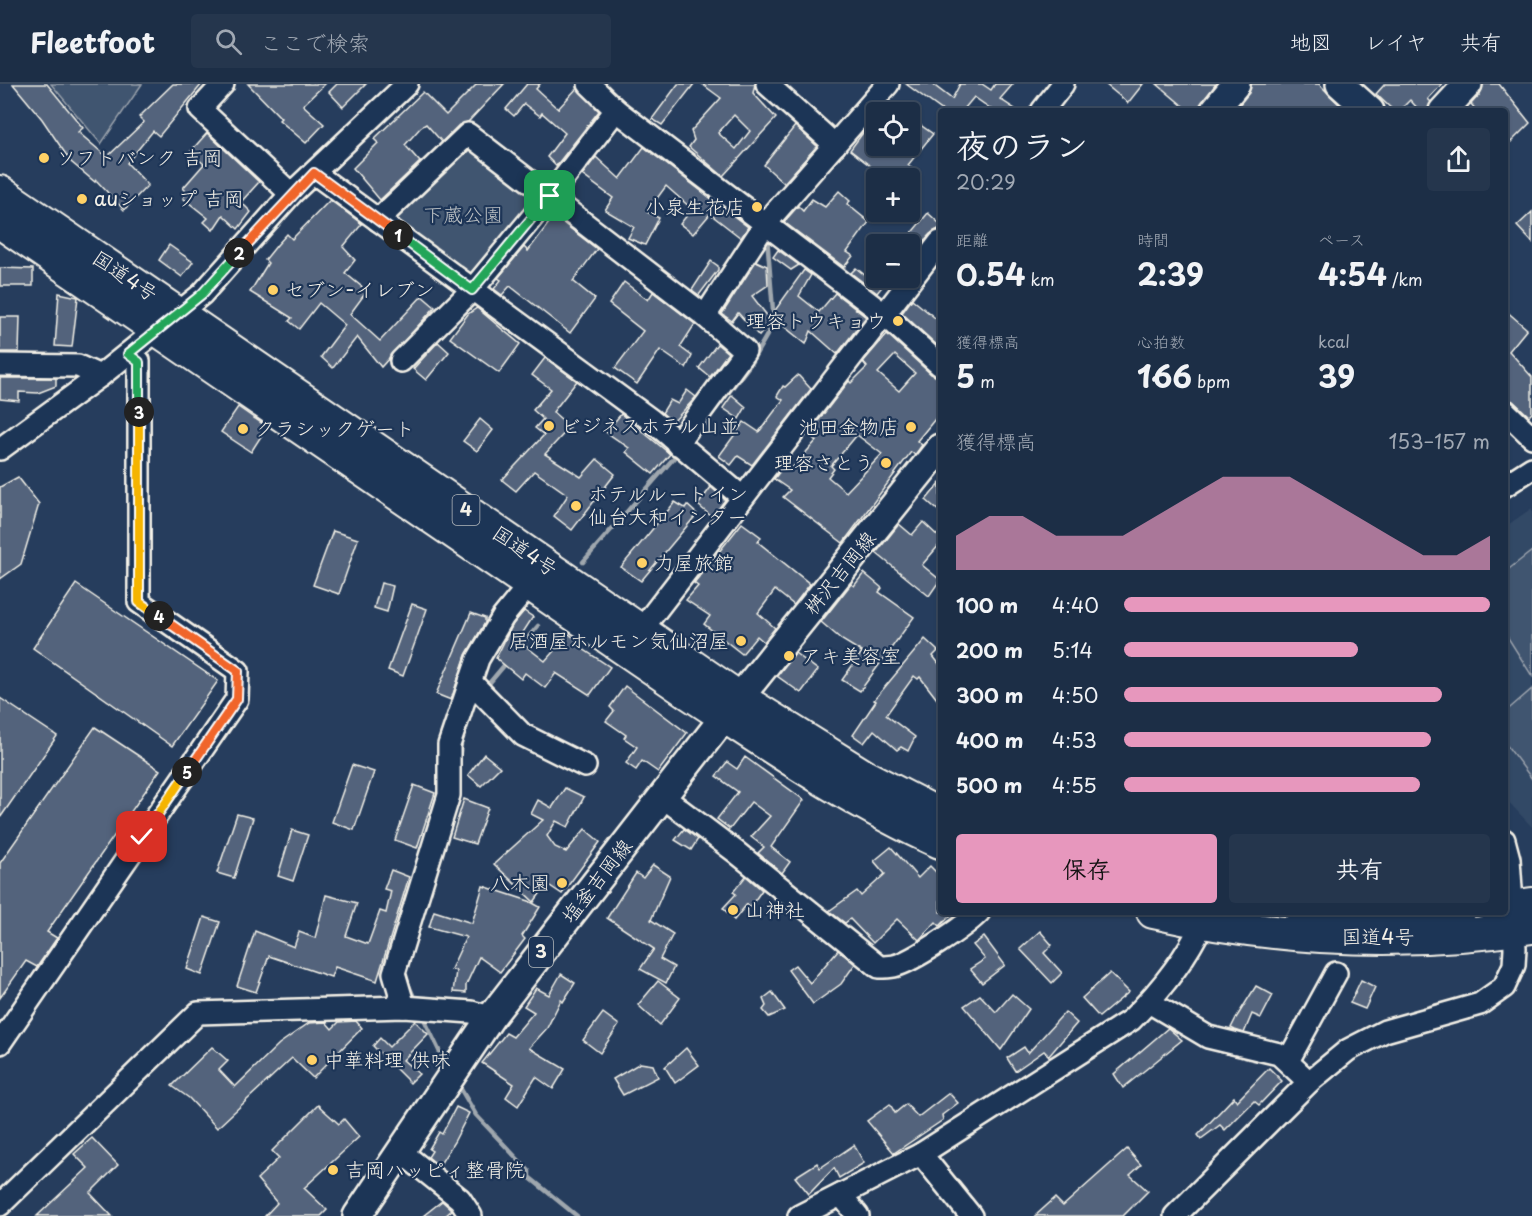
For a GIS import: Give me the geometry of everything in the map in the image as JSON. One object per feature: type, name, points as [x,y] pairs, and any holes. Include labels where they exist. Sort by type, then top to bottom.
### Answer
[{"type":"highway","name":"国道4号","points":[[0,192],[169,320],[529,585],[732,707],[938,814]]},
{"type":"highway","name":"国道4号","points":[[0,222],[169,320],[641,630],[811,772],[938,841]]},
{"type":"highway","name":"国道4号","points":[[1168,915],[1253,931],[1352,939],[1394,939],[1519,915]]},
{"type":"main road","points":[[1216,108],[1236,84]]},
{"type":"main road","points":[[1340,84],[1367,108]]},
{"type":"main road","points":[[1446,108],[1468,84]]},
{"type":"main road","name":"桝沢吉岡線","points":[[732,707],[938,450]]},
{"type":"main road","name":"塩釜吉岡線","points":[[357,1216],[491,1017],[732,707]]},
{"type":"street","points":[[223,84],[200,109],[291,194]]},
{"type":"street","points":[[0,449],[100,376],[202,294],[291,194],[407,84]]},
{"type":"street","points":[[589,84],[616,110],[885,315],[938,363]]},
{"type":"street","points":[[767,84],[835,145]]},
{"type":"street","points":[[705,316],[835,145],[888,84]]},
{"type":"street","points":[[1044,108],[1055,87]]},
{"type":"street","points":[[401,361],[472,290],[550,196],[616,110]]},
{"type":"street","points":[[378,220],[468,134],[705,316],[745,351],[682,448]]},
{"type":"street","points":[[314,173],[651,420],[742,497]]},
{"type":"street","points":[[641,630],[938,246]]},
{"type":"street","points":[[0,1043],[237,699],[238,671],[139,602],[139,362],[128,354]]},
{"type":"street","points":[[0,365],[78,366],[100,376]]},
{"type":"street","points":[[1508,414],[1532,437]]},
{"type":"street","points":[[1508,483],[1532,468]]},
{"type":"street","points":[[404,1007],[394,973],[449,795],[449,745],[478,659],[503,617],[529,585]]},
{"type":"street","points":[[470,681],[523,735],[585,766]]},
{"type":"street","points":[[663,797],[879,967],[893,967],[906,962],[975,915]]},
{"type":"street","points":[[1175,1216],[1309,1082],[1348,1050],[1385,1031],[1469,1008],[1494,996],[1504,987],[1514,965],[1519,915],[1508,860]]},
{"type":"street","points":[[799,1216],[921,1154],[1131,1020],[1149,1002],[1192,946],[1203,922]]},
{"type":"street","points":[[1287,1061],[1336,973]]},
{"type":"street","points":[[1149,1002],[1199,1033],[1269,1049],[1287,1061],[1309,1082]]},
{"type":"street","points":[[0,1205],[198,1013],[404,1007],[471,1012],[491,1017]]},
{"type":"street","points":[[400,1151],[460,1199],[471,1216]]},
{"type":"street","points":[[921,1154],[971,1216]]},
{"type":"street","points":[[841,1195],[858,1216]]},
{"type":"shaded area","points":[[1532,508],[1532,827],[1508,801],[1508,525]]},
{"type":"green space","points":[[51,84],[142,84],[101,144]]},
{"type":"green space","name":"下蔵公園","points":[[467,144],[536,201],[470,283],[388,218]]},
{"type":"green space","points":[[1532,551],[1532,676],[1508,638],[1508,570]]},
{"type":"green space","points":[[1532,689],[1532,779],[1508,747],[1508,710]]},
{"type":"building","points":[[13,84],[47,84],[83,128],[78,132],[107,157],[144,122],[139,117],[173,84],[202,84],[159,136],[153,131],[127,163],[148,185],[124,210],[96,180],[95,182],[71,162],[42,119]]},
{"type":"building","points":[[248,84],[325,84],[303,105],[324,124],[306,143],[279,120],[281,118]]},
{"type":"building","points":[[337,84],[366,84],[343,107],[329,92]]},
{"type":"building","points":[[477,84],[504,84],[468,122],[459,125],[442,142],[426,124],[421,127],[405,145],[420,162],[380,200],[353,168],[378,143],[374,139],[423,92],[446,115]]},
{"type":"building","points":[[527,84],[540,84],[536,89],[558,109],[577,88],[599,111],[556,166],[547,157],[565,133],[542,113],[540,116],[524,104],[514,116],[506,109]]},
{"type":"building","points":[[678,84],[694,84],[662,125],[652,119]]},
{"type":"building","points":[[702,84],[755,84],[753,93],[776,118],[723,176],[689,147],[694,140],[691,131],[721,98]],"holes":[[[734,115],[750,131],[736,149],[718,133]]]},
{"type":"building","points":[[906,84],[932,84],[952,99],[960,84],[982,84],[991,90],[995,84],[1013,84],[1000,99],[1014,108],[990,108],[974,97],[965,108],[939,108]]},
{"type":"building","points":[[1105,84],[1143,84],[1128,103]]},
{"type":"building","points":[[1157,84],[1216,84],[1198,108],[1185,108]]},
{"type":"building","points":[[1251,84],[1319,84],[1343,108],[1236,108],[1249,93]]},
{"type":"building","points":[[1385,84],[1442,84],[1428,99],[1431,102],[1429,108],[1417,108],[1410,100],[1402,108],[1391,108],[1376,94]]},
{"type":"building","points":[[1483,84],[1499,84],[1530,123],[1511,142],[1508,139],[1508,108],[1474,108],[1471,104],[1480,94]]},
{"type":"building","points":[[920,125],[933,134],[920,150]]},
{"type":"building","points":[[795,126],[817,146],[784,183],[764,165]]},
{"type":"building","points":[[865,130],[866,156],[915,156],[908,165],[912,168],[873,168],[850,150]]},
{"type":"building","points":[[207,133],[259,182],[241,202],[251,212],[238,229],[223,215],[213,230],[204,222],[208,218],[183,198],[187,192],[183,188],[204,164],[190,152]]},
{"type":"building","points":[[644,147],[748,227],[741,238],[710,214],[693,234],[680,224],[692,209],[666,186],[647,212],[659,218],[645,245],[628,238],[634,227],[605,210],[613,198],[582,175],[596,157],[620,179]]},
{"type":"building","points":[[839,191],[850,201],[847,204],[866,222],[869,222],[847,252],[853,256],[844,267],[784,222],[798,206],[803,211],[812,199],[825,207]]},
{"type":"building","points":[[330,200],[362,224],[343,247],[355,260],[345,273],[367,291],[350,314],[380,341],[422,296],[435,307],[381,367],[357,337],[333,368],[321,357],[345,325],[319,303],[299,329],[289,321],[292,318],[250,292],[268,263],[265,260],[277,245],[287,234],[292,239]]},
{"type":"building","points":[[1532,212],[1532,242],[1517,226]]},
{"type":"building","points":[[928,213],[938,222],[938,229],[920,245],[920,234],[911,234]]},
{"type":"building","points":[[554,216],[597,249],[573,281],[595,299],[570,333],[510,286],[502,295],[494,289],[501,280],[498,278],[524,247],[528,251]]},
{"type":"building","points":[[169,245],[193,262],[182,277],[159,260]]},
{"type":"building","points":[[778,250],[799,265],[791,270],[773,257]]},
{"type":"building","points":[[711,261],[718,266],[718,270],[699,295],[692,290]]},
{"type":"building","points":[[756,261],[767,266],[768,285],[752,296],[769,318],[769,324],[759,336],[738,313],[732,321],[722,314]]},
{"type":"building","points":[[0,268],[33,269],[33,286],[0,286]]},
{"type":"building","points":[[856,268],[866,276],[866,285],[851,273]]},
{"type":"building","points":[[804,270],[811,275],[799,296],[819,312],[835,293],[866,317],[837,354],[811,331],[806,344],[771,316]]},
{"type":"building","points":[[624,282],[648,300],[653,292],[695,324],[680,347],[692,356],[686,368],[660,350],[637,384],[615,368],[643,331],[609,304]]},
{"type":"building","points":[[870,288],[881,288],[877,293]]},
{"type":"building","points":[[59,293],[78,297],[72,347],[55,346]]},
{"type":"building","points":[[912,299],[938,320],[938,346],[902,313]]},
{"type":"building","points":[[477,308],[520,344],[499,373],[450,338],[468,314]]},
{"type":"building","points":[[1508,312],[1527,329],[1509,351],[1532,377],[1532,413],[1529,416],[1513,401],[1508,399]]},
{"type":"building","points":[[0,317],[20,317],[19,352],[0,352]]},
{"type":"building","points":[[887,334],[931,374],[938,376],[938,421],[935,419],[917,441],[922,445],[915,455],[911,452],[843,543],[783,497],[790,490],[774,479],[786,463],[792,468],[816,441],[808,434],[849,381],[851,383],[867,367],[863,362]],"holes":[[[895,355],[915,373],[899,391],[878,373]],[[857,435],[882,454],[846,492],[828,477],[834,469],[831,466]]]},
{"type":"building","points":[[438,342],[449,352],[426,380],[413,369]]},
{"type":"building","points":[[717,344],[728,353],[710,377],[699,368]]},
{"type":"building","points":[[545,358],[577,381],[553,412],[570,427],[545,454],[581,477],[597,459],[615,474],[572,530],[554,516],[568,495],[534,471],[516,491],[502,480],[544,435],[535,428],[543,419],[533,410],[551,389],[532,375]]},
{"type":"building","points":[[798,375],[811,389],[752,465],[738,456],[731,465],[719,456],[744,422],[759,432],[783,400],[777,396],[783,386],[785,387]]},
{"type":"building","points":[[0,378],[56,378],[56,386],[38,393],[19,392],[19,401],[0,399]]},
{"type":"building","points":[[687,390],[696,397],[673,422],[662,413],[670,400],[678,404]]},
{"type":"building","points":[[732,395],[746,407],[739,419],[723,408]]},
{"type":"building","points":[[238,407],[267,427],[251,452],[221,432]]},
{"type":"building","points":[[621,414],[670,454],[653,474],[626,452],[629,448],[606,432]]},
{"type":"building","points":[[480,419],[493,430],[477,451],[463,441]]},
{"type":"building","points":[[18,477],[39,504],[21,564],[0,579],[0,487]]},
{"type":"building","points":[[938,485],[938,510],[926,500]]},
{"type":"building","points":[[711,487],[725,500],[712,517],[698,505]]},
{"type":"building","points":[[675,502],[685,508],[687,505],[697,514],[641,581],[621,567]]},
{"type":"building","points":[[923,522],[938,536],[938,546],[922,565],[938,578],[938,583],[929,596],[876,553],[899,524],[912,535]]},
{"type":"building","points":[[742,523],[761,537],[758,542],[810,584],[794,605],[775,590],[758,613],[775,628],[764,642],[757,636],[742,654],[704,624],[710,616],[686,600],[698,586],[694,583]]},
{"type":"building","points":[[333,531],[358,539],[339,594],[313,585]]},
{"type":"building","points":[[864,573],[882,588],[879,592],[914,617],[860,691],[842,680],[862,652],[842,640],[821,622],[851,584],[854,586]]},
{"type":"building","points":[[381,583],[393,586],[387,612],[374,608]]},
{"type":"building","points":[[76,584],[218,681],[172,746],[33,648]]},
{"type":"building","points":[[412,604],[427,609],[403,676],[388,670]]},
{"type":"building","points":[[524,611],[533,617],[518,640],[545,661],[569,634],[579,642],[577,645],[610,667],[590,695],[556,673],[545,688],[525,673],[521,679],[496,658],[513,624]]},
{"type":"building","points":[[471,613],[485,618],[485,623],[466,655],[451,700],[436,694]]},
{"type":"building","points":[[925,639],[938,651],[933,656],[938,662],[938,700],[920,677],[918,679],[914,676],[886,715],[915,737],[908,751],[901,747],[897,750],[874,730],[864,743],[853,735],[876,701],[874,700]]},
{"type":"building","points":[[795,653],[818,670],[801,693],[777,676]]},
{"type":"building","points":[[625,686],[687,733],[658,772],[642,761],[636,770],[626,763],[637,747],[624,738],[626,735],[606,721],[614,711],[610,707]]},
{"type":"building","points":[[0,698],[57,736],[0,818]]},
{"type":"building","points":[[95,727],[160,770],[47,932],[57,938],[37,967],[26,961],[0,998],[0,863]]},
{"type":"building","points":[[484,754],[500,767],[481,786],[468,775]]},
{"type":"building","points":[[745,757],[804,800],[771,847],[790,862],[782,873],[758,853],[764,847],[751,837],[770,816],[751,802],[730,829],[717,819],[738,792],[716,776],[727,762],[737,769]]},
{"type":"building","points":[[352,765],[374,772],[354,830],[332,822]]},
{"type":"building","points":[[414,785],[435,793],[417,848],[395,840]]},
{"type":"building","points":[[565,788],[584,797],[568,827],[556,821],[547,836],[555,847],[566,852],[585,829],[600,842],[562,894],[547,884],[534,902],[494,864],[543,820],[531,814],[538,800],[552,808]]},
{"type":"building","points":[[464,799],[488,808],[475,844],[452,837]]},
{"type":"building","points":[[237,814],[253,818],[234,878],[217,873]]},
{"type":"building","points":[[684,829],[698,839],[691,850],[675,840]]},
{"type":"building","points":[[292,830],[308,835],[293,881],[278,876]]},
{"type":"building","points":[[891,847],[918,878],[930,866],[938,874],[938,915],[951,915],[940,926],[936,922],[919,940],[897,919],[873,943],[850,919],[845,923],[829,911],[857,891],[861,896],[885,874],[874,861]]},
{"type":"building","points":[[653,865],[670,876],[651,920],[673,934],[660,959],[674,967],[666,983],[640,969],[654,949],[607,918],[636,873],[643,878]]},
{"type":"building","points":[[391,870],[409,877],[377,981],[335,967],[331,977],[269,956],[256,992],[237,986],[255,931],[294,947],[299,932],[315,938],[326,895],[357,903],[346,936],[368,944],[380,911],[386,913],[391,891],[384,889]]},
{"type":"building","points":[[746,876],[762,890],[750,907],[747,904],[734,920],[723,908],[736,894],[733,892]]},
{"type":"building","points":[[483,886],[529,901],[540,907],[522,936],[525,939],[500,972],[479,957],[466,985],[466,993],[453,992],[456,971],[451,969],[466,937],[429,927],[434,911],[472,923]]},
{"type":"building","points":[[204,917],[220,922],[202,975],[187,969]]},
{"type":"building","points":[[1040,931],[1052,945],[1044,953],[1062,973],[1052,983],[1020,949]]},
{"type":"building","points":[[984,937],[1005,965],[982,983],[970,969],[985,959],[973,945]]},
{"type":"building","points":[[838,950],[855,964],[841,984],[813,1004],[788,970],[795,965],[810,983]]},
{"type":"building","points":[[1110,973],[1129,992],[1099,1017],[1082,998]]},
{"type":"building","points":[[561,974],[575,983],[563,1002],[561,1000],[547,1028],[529,1048],[565,1069],[553,1089],[536,1077],[518,1106],[506,1097],[514,1084],[482,1063],[506,1033],[513,1037],[534,1012],[524,1006],[536,988],[549,995]]},
{"type":"building","points":[[1361,980],[1375,987],[1365,1009],[1350,1003]]},
{"type":"building","points":[[658,981],[680,998],[660,1025],[638,1005]]},
{"type":"building","points":[[1256,986],[1273,995],[1261,1018],[1252,1014],[1244,1033],[1231,1028],[1236,1018]]},
{"type":"building","points":[[772,992],[785,1010],[769,1017],[763,1010],[766,1006],[763,999]]},
{"type":"building","points":[[1012,994],[1029,1009],[1001,1050],[964,1006],[980,995],[996,1012]]},
{"type":"building","points":[[1065,1012],[1077,1023],[1049,1056],[1044,1051],[1015,1071],[1007,1058],[1024,1047],[1028,1053]]},
{"type":"building","points":[[603,1013],[619,1025],[600,1053],[583,1040]]},
{"type":"building","points":[[356,1021],[362,1028],[313,1078],[292,1058],[217,1128],[189,1098],[172,1086],[212,1047],[228,1061],[219,1070],[235,1087],[279,1044],[309,1023],[326,1022],[332,1029],[339,1022]]},
{"type":"building","points":[[415,1021],[428,1034],[403,1060],[419,1074],[410,1083],[373,1046],[380,1038],[389,1047]]},
{"type":"building","points":[[1168,1028],[1182,1040],[1123,1088],[1114,1074]]},
{"type":"building","points":[[686,1048],[699,1065],[675,1083],[665,1067]]},
{"type":"building","points":[[640,1063],[653,1065],[658,1077],[623,1095],[613,1079]]},
{"type":"building","points":[[1269,1068],[1282,1081],[1259,1105],[1254,1101],[1225,1130],[1220,1125],[1201,1139],[1198,1135],[1234,1097],[1237,1101]]},
{"type":"building","points":[[949,1093],[958,1103],[942,1115],[943,1120],[894,1153],[867,1121],[890,1104],[895,1113],[906,1104],[918,1117]]},
{"type":"building","points":[[318,1105],[339,1124],[344,1119],[359,1137],[304,1188],[327,1210],[321,1216],[265,1216],[277,1203],[257,1179],[279,1158],[272,1151]]},
{"type":"building","points":[[456,1107],[469,1113],[439,1166],[428,1157],[432,1151],[429,1149],[439,1132],[442,1134]]},
{"type":"building","points":[[92,1138],[118,1165],[90,1193],[112,1216],[37,1216],[88,1168],[74,1154]]},
{"type":"building","points":[[854,1145],[864,1163],[839,1178],[834,1168],[809,1194],[795,1177],[817,1163],[820,1168]]},
{"type":"building","points":[[1127,1149],[1141,1165],[1130,1175],[1148,1191],[1123,1216],[1035,1216],[1055,1198],[1063,1206]]},
{"type":"building","points":[[442,1201],[452,1210],[445,1216],[423,1216]]},
{"type":"waterway","points":[[690,443],[749,366],[774,323],[767,236]]},
{"type":"waterway","points":[[583,562],[679,452]]},
{"type":"waterway","points":[[520,647],[538,626]]},
{"type":"waterway","points":[[486,687],[507,662]]},
{"type":"waterway","points":[[459,760],[462,736]]},
{"type":"waterway","points":[[407,981],[413,995]]},
{"type":"waterway","points":[[425,1021],[445,1063]]},
{"type":"waterway","points":[[459,1086],[476,1115],[529,1171],[529,1177],[577,1216]]},
{"type":"place","name":"ソフトバンク 吉岡","points":[[44,158]]},
{"type":"place","name":"auショップ 吉岡","points":[[82,199]]},
{"type":"place","name":"小泉生花店","points":[[757,207]]},
{"type":"place","name":"セブン-イレブン","points":[[273,290]]},
{"type":"place","name":"理容トウキョウ","points":[[898,321]]},
{"type":"place","name":"ビジネスホテル山並","points":[[549,426]]},
{"type":"place","name":"池田金物店","points":[[911,427]]},
{"type":"place","name":"クラシックゲート","points":[[243,429]]},
{"type":"place","name":"理容さとう","points":[[886,463]]},
{"type":"place","name":"ホテルルートイン 仙台大和インター","points":[[576,506]]},
{"type":"place","name":"力屋旅館","points":[[642,563]]},
{"type":"place","name":"居酒屋ホルモン気仙沼屋","points":[[741,641]]},
{"type":"place","name":"アキ美容室","points":[[789,656]]},
{"type":"place","name":"八木園","points":[[562,883]]},
{"type":"place","name":"山神社","points":[[733,910]]},
{"type":"place","name":"中華料理 供味","points":[[312,1060]]},
{"type":"place","name":"吉岡ハッピィ整骨院","points":[[333,1170]]},
{"type":"route","points":[[142,837],[237,699],[238,671],[139,602],[139,362],[128,354],[202,294],[291,194],[314,173],[472,290],[550,196]]}]
